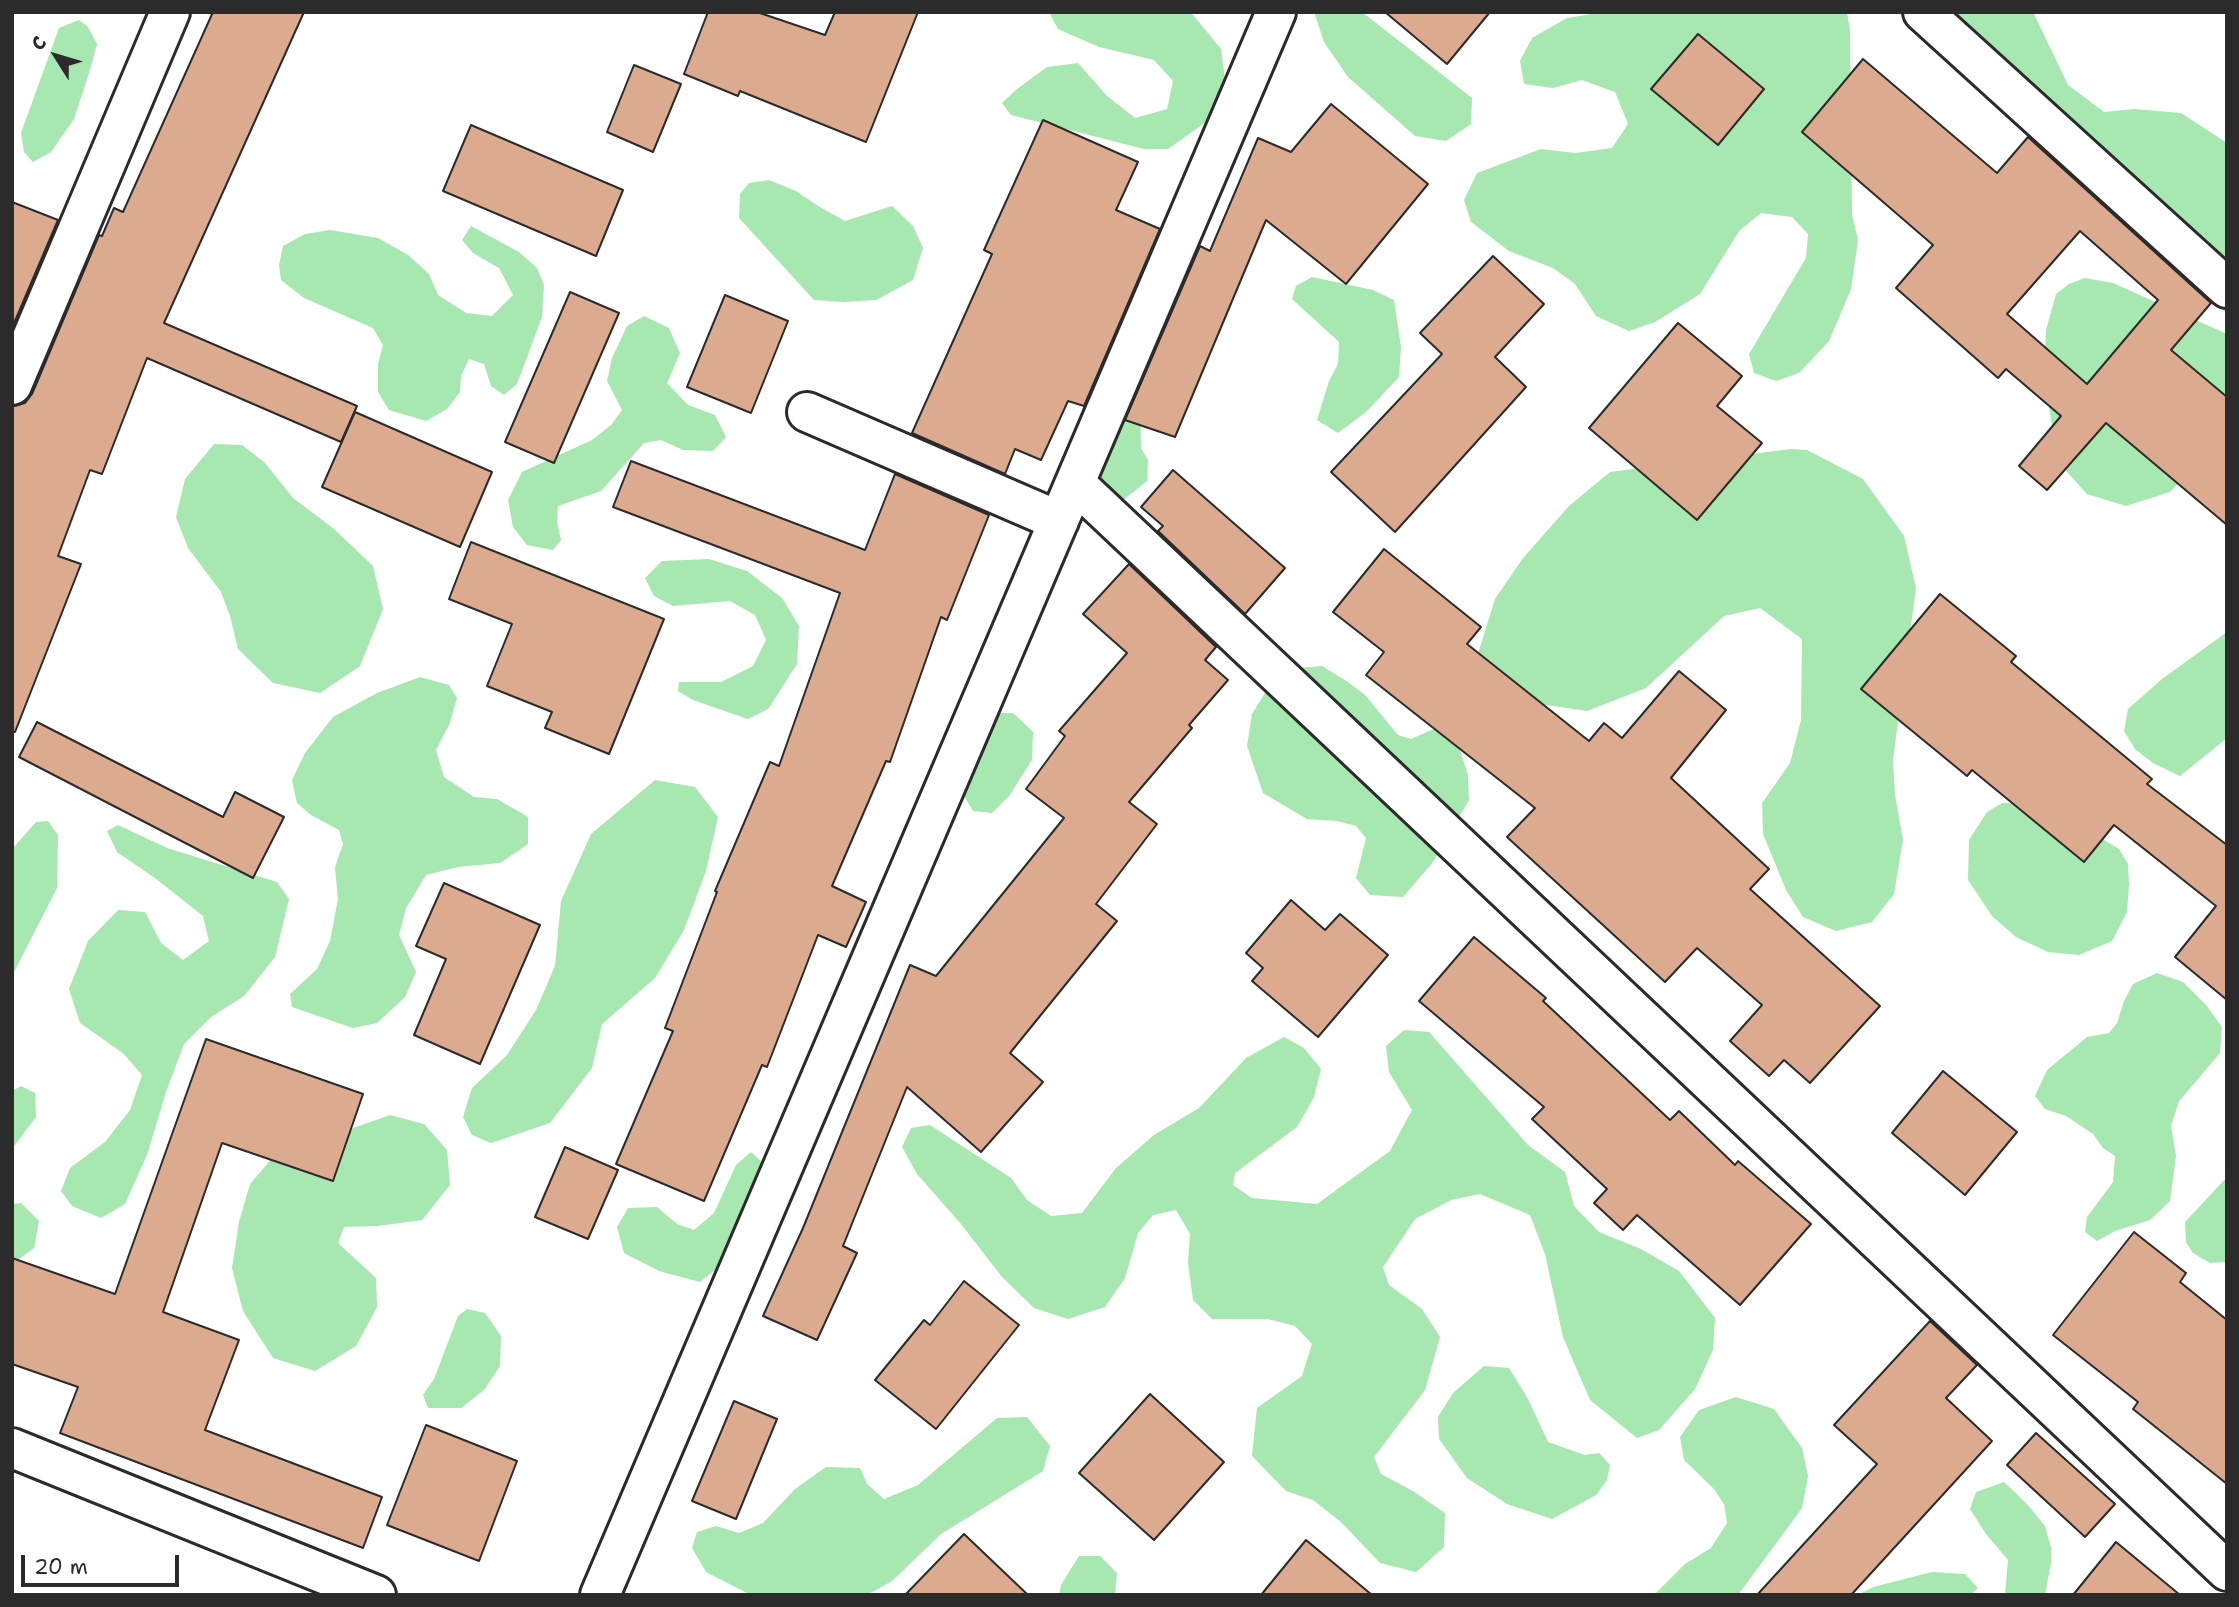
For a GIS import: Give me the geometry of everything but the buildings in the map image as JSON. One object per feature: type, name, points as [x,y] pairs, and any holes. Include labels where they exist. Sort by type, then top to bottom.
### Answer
[{"type":"lane","points":[[12,385],[170,12]]},
{"type":"lane","points":[[600,1595],[1276,12]]},
{"type":"lane","points":[[1923,12],[2227,288]]},
{"type":"lane","points":[[807,412],[1059,521]]},
{"type":"lane","points":[[1074,483],[2227,1571]]},
{"type":"lane","points":[[12,1448],[376,1595]]},
{"type":"green space","points":[[1049,12],[1189,12],[1221,49],[1226,87],[1213,117],[1168,149],[1144,149],[1011,115],[1002,103],[1017,89],[1047,67],[1078,63],[1107,96],[1135,118],[1167,109],[1173,81],[1154,60],[1099,47],[1058,29]]},
{"type":"green space","points":[[1314,12],[1362,12],[1472,98],[1471,124],[1446,141],[1415,136],[1348,77],[1324,42]]},
{"type":"green space","points":[[1604,12],[1847,12],[1850,31],[1852,215],[1858,240],[1851,289],[1829,341],[1799,373],[1776,381],[1754,373],[1749,354],[1806,258],[1808,234],[1792,217],[1761,213],[1739,231],[1700,294],[1655,322],[1629,331],[1596,316],[1575,284],[1553,268],[1509,251],[1471,222],[1464,200],[1477,173],[1541,149],[1575,153],[1612,148],[1628,124],[1615,92],[1582,80],[1553,88],[1524,84],[1520,61],[1532,38],[1567,18]]},
{"type":"green space","points":[[1898,12],[2033,12],[2068,85],[2104,112],[2134,109],[2181,113],[2227,143],[2227,313]]},
{"type":"green space","points":[[79,20],[88,27],[97,44],[90,70],[74,119],[51,152],[33,162],[24,152],[21,133],[59,28]]},
{"type":"green space","points":[[769,180],[796,191],[845,221],[892,206],[913,226],[923,248],[913,280],[876,300],[814,300],[739,218],[740,194],[749,183]]},
{"type":"green space","points":[[471,226],[519,252],[537,268],[544,285],[542,317],[517,384],[504,395],[491,386],[484,364],[469,359],[461,376],[460,392],[447,409],[426,421],[389,410],[378,392],[378,364],[383,345],[373,328],[304,298],[281,280],[279,265],[283,246],[305,234],[330,230],[378,238],[408,255],[429,274],[438,295],[466,313],[492,316],[513,295],[499,268],[473,253],[462,240]]},
{"type":"green space","points":[[1312,277],[1373,290],[1394,300],[1401,347],[1399,377],[1366,412],[1338,433],[1317,420],[1329,381],[1338,364],[1339,342],[1292,299],[1296,286]]},
{"type":"green space","points":[[2085,278],[2113,283],[2227,334],[2227,401],[2199,461],[2170,492],[2126,506],[2087,494],[2057,461],[2044,373],[2046,330],[2056,294],[2069,284]]},
{"type":"green space","points":[[644,316],[669,328],[680,353],[667,383],[688,405],[715,415],[726,437],[713,451],[683,450],[661,440],[644,443],[601,491],[558,506],[557,523],[561,540],[553,550],[527,545],[513,527],[508,500],[522,472],[592,440],[611,425],[622,410],[607,381],[612,358],[627,326]]},
{"type":"green space","points":[[1137,386],[1140,399],[1141,448],[1148,460],[1147,481],[1122,501],[1085,511],[1062,474]]},
{"type":"green space","points":[[214,444],[242,445],[265,463],[293,498],[334,529],[373,566],[383,609],[360,666],[320,693],[273,683],[238,649],[221,592],[188,548],[176,517],[185,479]]},
{"type":"green space","points":[[1791,449],[1807,450],[1863,479],[1904,536],[1916,588],[1893,759],[1895,795],[1903,840],[1894,894],[1872,922],[1836,931],[1803,917],[1786,890],[1763,834],[1762,803],[1790,763],[1801,720],[1802,639],[1760,608],[1724,616],[1646,688],[1587,711],[1486,696],[1476,660],[1495,599],[1523,558],[1569,506],[1610,472]]},
{"type":"green space","points":[[709,559],[747,571],[782,598],[799,626],[797,664],[768,709],[748,719],[693,700],[678,691],[679,682],[721,682],[753,666],[766,640],[755,615],[730,601],[673,606],[654,596],[645,578],[662,561]]},
{"type":"green space","points":[[2227,632],[2227,738],[2180,776],[2153,763],[2135,749],[2124,731],[2128,709],[2162,679]]},
{"type":"green space","points":[[1322,666],[1365,695],[1398,735],[1411,739],[1436,728],[1457,741],[1468,775],[1469,800],[1433,862],[1403,897],[1370,895],[1356,878],[1366,838],[1356,826],[1337,821],[1307,819],[1263,793],[1247,746],[1252,714],[1268,688],[1300,668]]},
{"type":"green space","points":[[420,677],[449,685],[457,698],[449,725],[436,750],[444,777],[474,797],[497,799],[528,817],[528,844],[500,863],[458,867],[426,875],[406,908],[399,935],[416,972],[405,997],[377,1023],[353,1028],[292,1007],[290,994],[317,969],[330,941],[338,899],[335,867],[343,844],[339,830],[311,815],[297,803],[292,780],[305,753],[333,717],[377,693]]},
{"type":"green space","points":[[995,713],[1013,713],[1033,732],[1032,760],[1009,796],[992,813],[973,811],[963,794]]},
{"type":"green space","points":[[655,780],[695,787],[718,817],[706,871],[684,930],[655,978],[602,1024],[592,1068],[550,1123],[491,1143],[472,1135],[463,1117],[472,1088],[507,1055],[536,1010],[555,966],[561,901],[591,834]]},
{"type":"green space","points":[[2002,803],[2043,803],[2119,849],[2128,864],[2127,912],[2112,941],[2079,955],[2048,952],[2016,937],[1992,916],[1968,880],[1969,840],[1987,812]]},
{"type":"green space","points":[[48,821],[58,835],[57,888],[12,976],[12,849],[36,822]]},
{"type":"green space","points":[[118,825],[167,848],[277,882],[289,899],[275,957],[244,996],[211,1017],[184,1044],[147,1155],[125,1204],[101,1218],[72,1206],[61,1191],[70,1168],[105,1142],[130,1110],[142,1075],[124,1054],[80,1023],[69,989],[88,941],[118,910],[145,912],[161,943],[183,960],[209,941],[203,916],[117,852],[107,831]]},
{"type":"green space","points":[[2157,973],[2183,982],[2206,1005],[2222,1027],[2220,1053],[2179,1101],[2171,1126],[2176,1156],[2170,1201],[2150,1220],[2115,1231],[2097,1241],[2085,1232],[2087,1217],[2113,1182],[2115,1156],[2103,1148],[2093,1134],[2066,1116],[2045,1109],[2035,1096],[2047,1070],[2087,1037],[2109,1033],[2117,1023],[2133,984]]},
{"type":"green space","points":[[1404,1030],[1429,1032],[1528,1145],[1565,1172],[1574,1206],[1599,1232],[1641,1249],[1679,1271],[1715,1318],[1713,1350],[1695,1389],[1659,1430],[1637,1438],[1590,1400],[1563,1337],[1545,1254],[1530,1215],[1480,1194],[1451,1200],[1415,1219],[1383,1267],[1389,1285],[1422,1309],[1440,1337],[1425,1390],[1374,1457],[1381,1474],[1413,1491],[1445,1513],[1444,1547],[1416,1572],[1380,1563],[1341,1522],[1313,1500],[1286,1491],[1252,1456],[1257,1408],[1302,1376],[1312,1344],[1295,1326],[1268,1319],[1212,1319],[1193,1300],[1188,1263],[1190,1234],[1176,1210],[1153,1215],[1138,1233],[1125,1278],[1105,1307],[1068,1319],[1034,1308],[1002,1277],[961,1224],[917,1174],[902,1147],[911,1128],[930,1125],[1011,1178],[1027,1200],[1051,1216],[1082,1213],[1116,1168],[1154,1135],[1199,1108],[1246,1058],[1284,1037],[1304,1048],[1321,1069],[1314,1097],[1297,1127],[1235,1173],[1233,1185],[1252,1198],[1317,1204],[1390,1151],[1412,1110],[1389,1072],[1386,1046]]},
{"type":"green space","points":[[21,1086],[35,1093],[36,1117],[12,1149],[12,1091]]},
{"type":"green space","points":[[390,1115],[424,1124],[447,1150],[450,1185],[422,1220],[344,1227],[338,1243],[376,1278],[377,1307],[356,1346],[315,1371],[273,1358],[243,1311],[232,1268],[239,1222],[250,1184],[274,1156]]},
{"type":"green space","points":[[751,1152],[762,1162],[761,1183],[746,1204],[731,1246],[715,1270],[700,1282],[659,1271],[624,1253],[617,1227],[628,1208],[657,1207],[677,1224],[694,1230],[714,1213],[736,1165]]},
{"type":"green space","points":[[2227,1177],[2227,1262],[2210,1263],[2193,1253],[2186,1242],[2185,1222]]},
{"type":"green space","points":[[21,1203],[39,1221],[34,1248],[12,1264],[12,1204]]},
{"type":"green space","points":[[467,1309],[485,1313],[501,1336],[500,1366],[484,1390],[461,1408],[428,1408],[423,1395],[434,1379],[458,1316]]},
{"type":"green space","points":[[1484,1366],[1509,1368],[1528,1399],[1548,1442],[1585,1455],[1599,1453],[1610,1465],[1607,1480],[1596,1495],[1552,1519],[1507,1504],[1467,1478],[1439,1439],[1438,1417],[1453,1393]]},
{"type":"green space","points":[[1736,1397],[1774,1409],[1802,1448],[1808,1476],[1802,1508],[1738,1595],[1654,1595],[1685,1564],[1711,1548],[1727,1523],[1724,1504],[1714,1489],[1684,1460],[1680,1437],[1699,1410]]},
{"type":"green space","points":[[1027,1417],[1050,1446],[1043,1471],[941,1534],[892,1581],[867,1595],[747,1593],[706,1572],[692,1548],[697,1532],[716,1526],[739,1533],[763,1523],[795,1489],[826,1467],[860,1468],[867,1484],[884,1499],[918,1485],[997,1418]]},
{"type":"green space","points":[[2004,1482],[2045,1526],[2051,1548],[2051,1563],[2045,1595],[2005,1595],[2008,1560],[1986,1534],[1970,1509],[1976,1492]]},
{"type":"green space","points":[[1079,1556],[1100,1556],[1117,1573],[1115,1595],[1059,1595],[1061,1585]]},
{"type":"green space","points":[[1932,1572],[1965,1574],[1978,1588],[1970,1595],[1858,1595],[1873,1587]]}]
